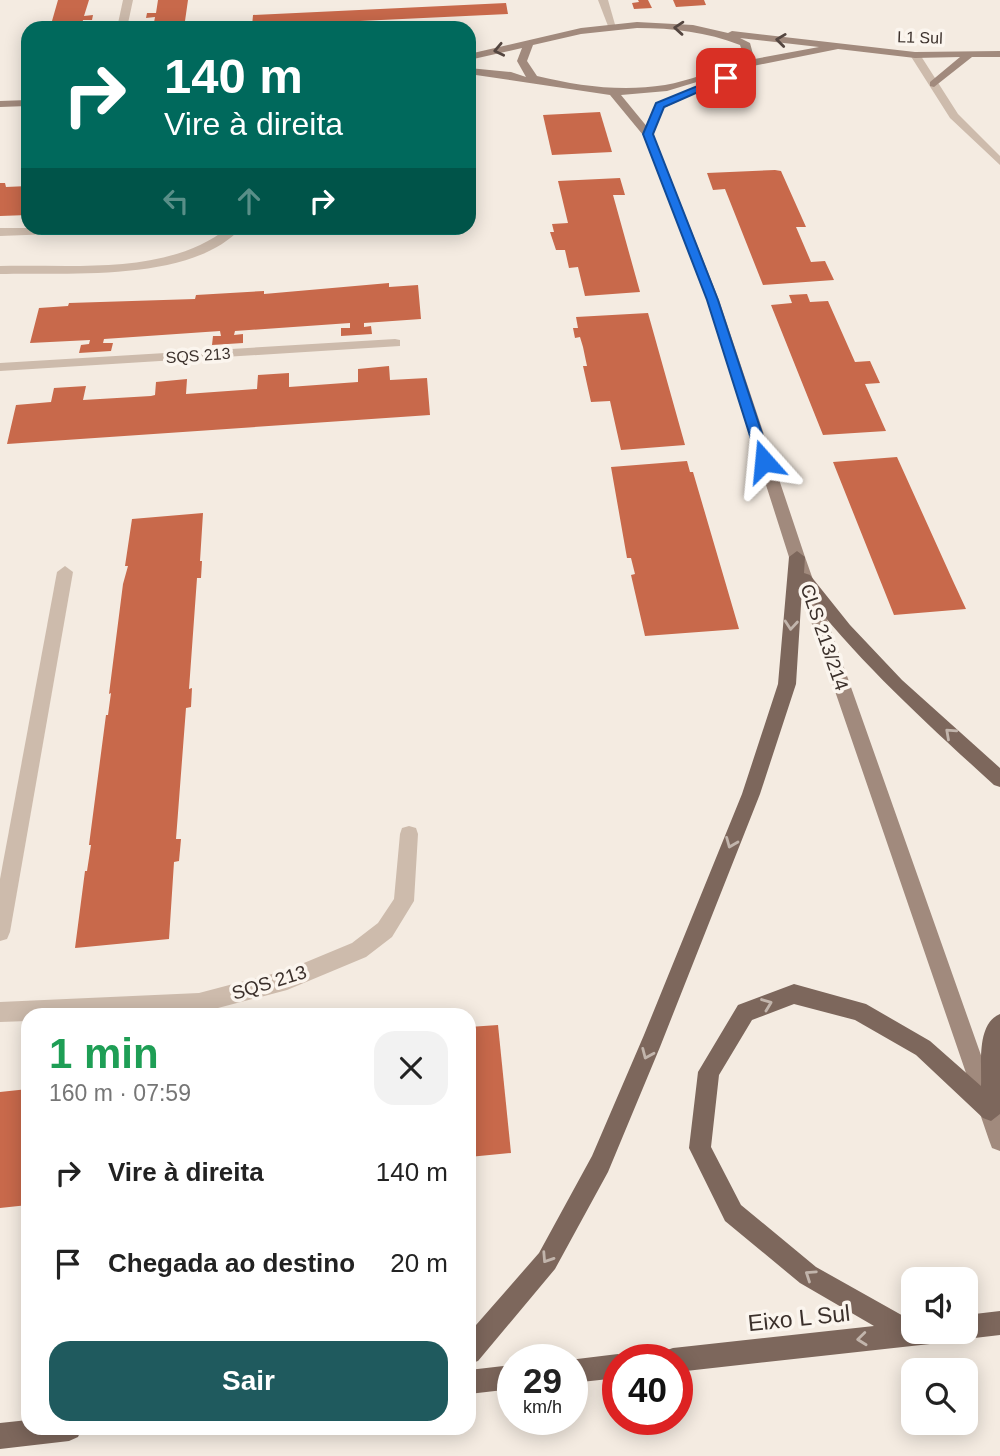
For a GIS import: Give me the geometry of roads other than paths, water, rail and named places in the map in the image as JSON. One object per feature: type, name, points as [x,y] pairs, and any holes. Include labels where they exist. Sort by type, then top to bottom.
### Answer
[{"type":"main road","points":[[476,1344],[547,1261],[600,1164],[653,1040],[751,794],[787,684],[797,557]]},
{"type":"main road","points":[[804,579],[844,630],[896,685],[1000,779]]},
{"type":"main road","points":[[901,1323],[808,1275],[733,1213],[700,1148],[709,1072],[746,1012],[794,994],[859,1011],[923,1048],[991,1110]]},
{"type":"main road","points":[[991,1110],[994,1033],[1000,1024]]},
{"type":"main road","points":[[978,1326],[1000,1323]]},
{"type":"main road","name":"Eixo L Sul","points":[[693,1358],[901,1335]]},
{"type":"main road","points":[[476,1381],[497,1379]]},
{"type":"main road","points":[[0,1436],[21,1434]]},
{"type":"street","points":[[124,21],[128,0]]},
{"type":"street","points":[[603,0],[613,26]]},
{"type":"street","name":"L1 Sul","points":[[529,43],[613,26],[651,26],[915,55],[1000,54]]},
{"type":"street","points":[[723,33],[745,43],[748,54],[741,65]]},
{"type":"street","points":[[476,55],[529,43]]},
{"type":"street","points":[[529,43],[522,61],[533,78]]},
{"type":"street","name":"L1 Sul","points":[[533,78],[571,87],[613,92],[667,88],[741,65],[839,47]]},
{"type":"street","points":[[934,84],[970,54]]},
{"type":"street","points":[[915,55],[954,116],[1000,162]]},
{"type":"street","points":[[654,120],[769,59]]},
{"type":"street","points":[[476,72],[533,78]]},
{"type":"street","points":[[501,74],[623,104]]},
{"type":"street","points":[[654,120],[667,88]]},
{"type":"street","name":"CLS 213/214","points":[[613,92],[623,104],[654,120],[804,579],[1000,1140]]},
{"type":"street","points":[[0,104],[21,103]]},
{"type":"street","points":[[0,232],[21,231]]},
{"type":"street","points":[[0,270],[150,266],[188,255],[226,235]]},
{"type":"street","name":"SQS 213","points":[[0,368],[395,343]]},
{"type":"street","points":[[0,932],[65,572]]},
{"type":"street","name":"SQS 213","points":[[88,1008],[198,1003],[287,980],[359,950],[386,930],[404,901],[409,834]]},
{"type":"street","name":"SQS 213","points":[[0,1012],[21,1011]]}]
